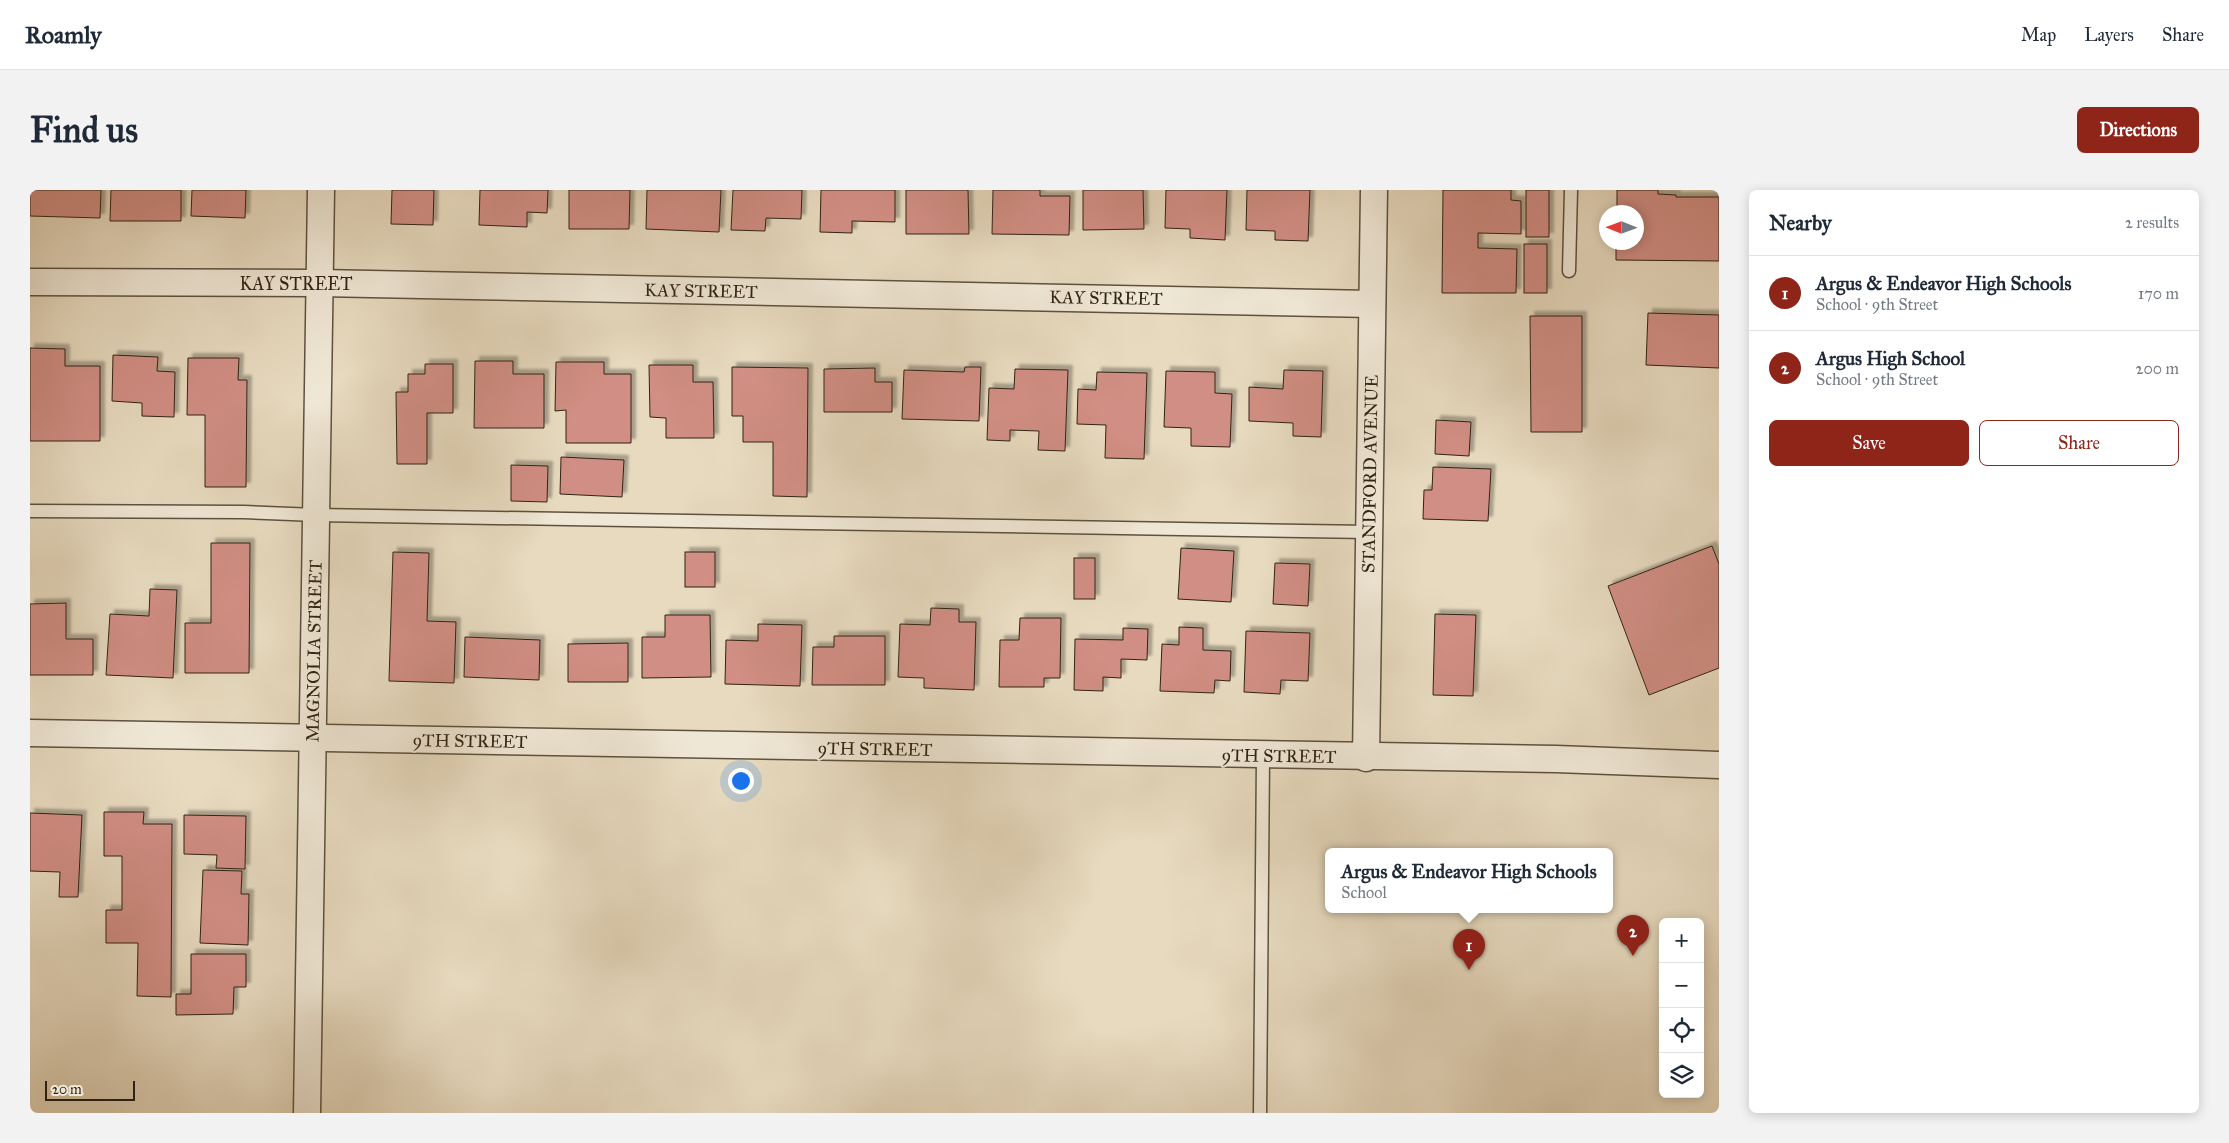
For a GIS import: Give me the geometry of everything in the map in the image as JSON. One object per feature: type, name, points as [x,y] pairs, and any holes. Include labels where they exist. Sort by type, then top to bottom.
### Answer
[{"type":"street","name":"MAGNOLIA STREET","points":[[307,1113],[321,190]]},
{"type":"street","name":"STANDFORD AVENUE","points":[[1366,758],[1374,190]]},
{"type":"street","name":"KAY STREET","points":[[30,282],[320,283],[1372,304]]},
{"type":"street","name":"9TH STREET","points":[[30,733],[1366,758],[1556,759],[1719,765]]},
{"type":"lane","points":[[1569,271],[1571,190]]},
{"type":"lane","points":[[30,511],[244,512],[316,515],[1369,532]]},
{"type":"lane","points":[[1260,1113],[1263,756]]},
{"type":"building","points":[[30,190],[101,190],[100,218],[30,216]]},
{"type":"building","points":[[111,190],[181,190],[181,221],[110,221]]},
{"type":"building","points":[[192,190],[246,190],[245,218],[191,216]]},
{"type":"building","points":[[392,190],[434,190],[433,225],[391,224]]},
{"type":"building","points":[[480,190],[548,190],[547,213],[527,212],[527,227],[479,225]]},
{"type":"building","points":[[569,190],[630,190],[629,229],[569,229]]},
{"type":"building","points":[[647,190],[721,190],[719,232],[646,229]]},
{"type":"building","points":[[733,190],[802,190],[801,219],[766,218],[765,231],[731,230]]},
{"type":"building","points":[[821,190],[895,190],[895,222],[852,221],[852,233],[820,232]]},
{"type":"building","points":[[906,190],[968,190],[969,234],[906,234]]},
{"type":"building","points":[[993,190],[1040,190],[1040,196],[1070,196],[1069,235],[992,234]]},
{"type":"building","points":[[1083,190],[1143,190],[1144,229],[1083,230]]},
{"type":"building","points":[[1166,190],[1227,190],[1225,240],[1190,238],[1190,229],[1165,228]]},
{"type":"building","points":[[1247,190],[1310,190],[1308,241],[1275,240],[1275,231],[1246,230]]},
{"type":"building","points":[[1443,190],[1511,190],[1511,200],[1521,201],[1521,234],[1478,233],[1478,248],[1517,249],[1516,293],[1442,293]]},
{"type":"building","points":[[1526,190],[1549,190],[1549,237],[1526,237]]},
{"type":"building","points":[[1617,190],[1658,190],[1658,194],[1676,195],[1676,197],[1719,197],[1719,261],[1616,260],[1616,250],[1644,250],[1644,205],[1617,205]]},
{"type":"building","points":[[1524,244],[1547,244],[1547,293],[1524,293]]},
{"type":"building","points":[[1648,313],[1719,315],[1719,368],[1646,365]]},
{"type":"building","points":[[1530,316],[1582,316],[1582,432],[1531,432]]},
{"type":"building","points":[[30,348],[65,349],[65,366],[100,366],[100,441],[30,441]]},
{"type":"building","points":[[113,355],[158,357],[157,371],[175,372],[174,417],[142,416],[142,403],[112,401]]},
{"type":"building","points":[[188,358],[239,358],[238,380],[247,380],[246,487],[205,487],[205,415],[187,415]]},
{"type":"building","points":[[475,361],[513,361],[513,374],[544,374],[544,428],[474,428]]},
{"type":"building","points":[[556,362],[604,362],[604,374],[631,374],[631,443],[566,443],[566,410],[555,411]]},
{"type":"building","points":[[425,364],[453,364],[453,413],[427,413],[427,464],[397,464],[396,392],[408,392],[408,374],[425,374]]},
{"type":"building","points":[[649,365],[693,365],[693,382],[713,382],[714,438],[666,438],[666,418],[650,417]]},
{"type":"building","points":[[732,367],[808,368],[807,497],[773,496],[773,442],[743,442],[743,416],[732,416]]},
{"type":"building","points":[[965,367],[981,367],[979,421],[902,419],[904,370],[964,372]]},
{"type":"building","points":[[875,368],[875,382],[892,382],[892,412],[824,412],[824,369]]},
{"type":"building","points":[[1015,369],[1068,370],[1065,451],[1038,450],[1039,431],[1010,430],[1010,441],[987,440],[989,388],[1014,389]]},
{"type":"building","points":[[1284,370],[1323,371],[1321,437],[1293,436],[1293,423],[1249,421],[1249,387],[1283,389]]},
{"type":"building","points":[[1166,371],[1215,372],[1215,393],[1232,394],[1230,447],[1191,446],[1191,428],[1164,427]]},
{"type":"building","points":[[1097,372],[1147,373],[1144,459],[1105,458],[1106,425],[1077,424],[1078,389],[1096,390]]},
{"type":"building","points":[[1436,420],[1471,422],[1469,456],[1435,454]]},
{"type":"building","points":[[561,457],[624,460],[622,497],[560,494]]},
{"type":"building","points":[[511,465],[548,466],[547,502],[511,501]]},
{"type":"building","points":[[1433,467],[1491,469],[1488,521],[1423,519],[1424,490],[1432,490]]},
{"type":"building","points":[[211,543],[250,543],[249,673],[185,673],[185,623],[211,623]]},
{"type":"building","points":[[1712,546],[1719,564],[1719,668],[1649,695],[1608,586]]},
{"type":"building","points":[[1181,548],[1234,551],[1231,602],[1178,599]]},
{"type":"building","points":[[393,552],[429,553],[427,621],[456,622],[454,683],[389,681]]},
{"type":"building","points":[[685,552],[715,552],[715,587],[685,587]]},
{"type":"building","points":[[1074,558],[1095,558],[1095,599],[1074,599]]},
{"type":"building","points":[[1275,563],[1310,564],[1308,606],[1273,604]]},
{"type":"building","points":[[150,589],[177,590],[173,678],[106,675],[110,614],[149,616]]},
{"type":"building","points":[[66,603],[66,639],[93,639],[93,675],[30,675],[30,604]]},
{"type":"building","points":[[931,608],[959,609],[959,622],[976,622],[974,690],[924,688],[924,678],[898,677],[900,624],[930,625]]},
{"type":"building","points":[[1435,614],[1476,615],[1473,696],[1433,695]]},
{"type":"building","points":[[665,615],[710,615],[711,677],[642,678],[642,637],[665,637]]},
{"type":"building","points":[[1020,618],[1061,618],[1060,678],[1044,678],[1044,687],[999,687],[1000,640],[1019,640]]},
{"type":"building","points":[[758,624],[802,625],[800,686],[725,684],[726,640],[758,641]]},
{"type":"building","points":[[1179,627],[1203,628],[1203,650],[1231,651],[1230,681],[1215,680],[1214,693],[1160,691],[1162,644],[1179,645]]},
{"type":"building","points":[[1123,628],[1148,629],[1147,660],[1121,659],[1121,678],[1103,677],[1103,691],[1074,690],[1075,639],[1123,640]]},
{"type":"building","points":[[1246,631],[1310,633],[1308,681],[1281,680],[1280,694],[1244,692]]},
{"type":"building","points":[[834,636],[885,636],[885,685],[812,685],[813,647],[834,647]]},
{"type":"building","points":[[465,637],[540,640],[539,680],[464,677]]},
{"type":"building","points":[[628,643],[628,682],[568,682],[568,644]]},
{"type":"building","points":[[104,812],[144,812],[143,824],[172,824],[171,997],[137,996],[138,943],[106,943],[106,910],[122,910],[122,856],[104,856]]},
{"type":"building","points":[[30,813],[82,815],[78,897],[59,897],[60,872],[30,871]]},
{"type":"building","points":[[184,815],[246,816],[245,869],[216,868],[217,855],[184,854]]},
{"type":"building","points":[[203,870],[242,871],[241,894],[249,894],[248,945],[200,943]]},
{"type":"building","points":[[191,954],[246,954],[246,987],[234,987],[233,1014],[176,1015],[176,994],[191,994]]},
{"type":"place","name":"Argus High School","points":[[1633,956]]},
{"type":"place","name":"Argus & Endeavor High Schools","points":[[1469,970]]}]
